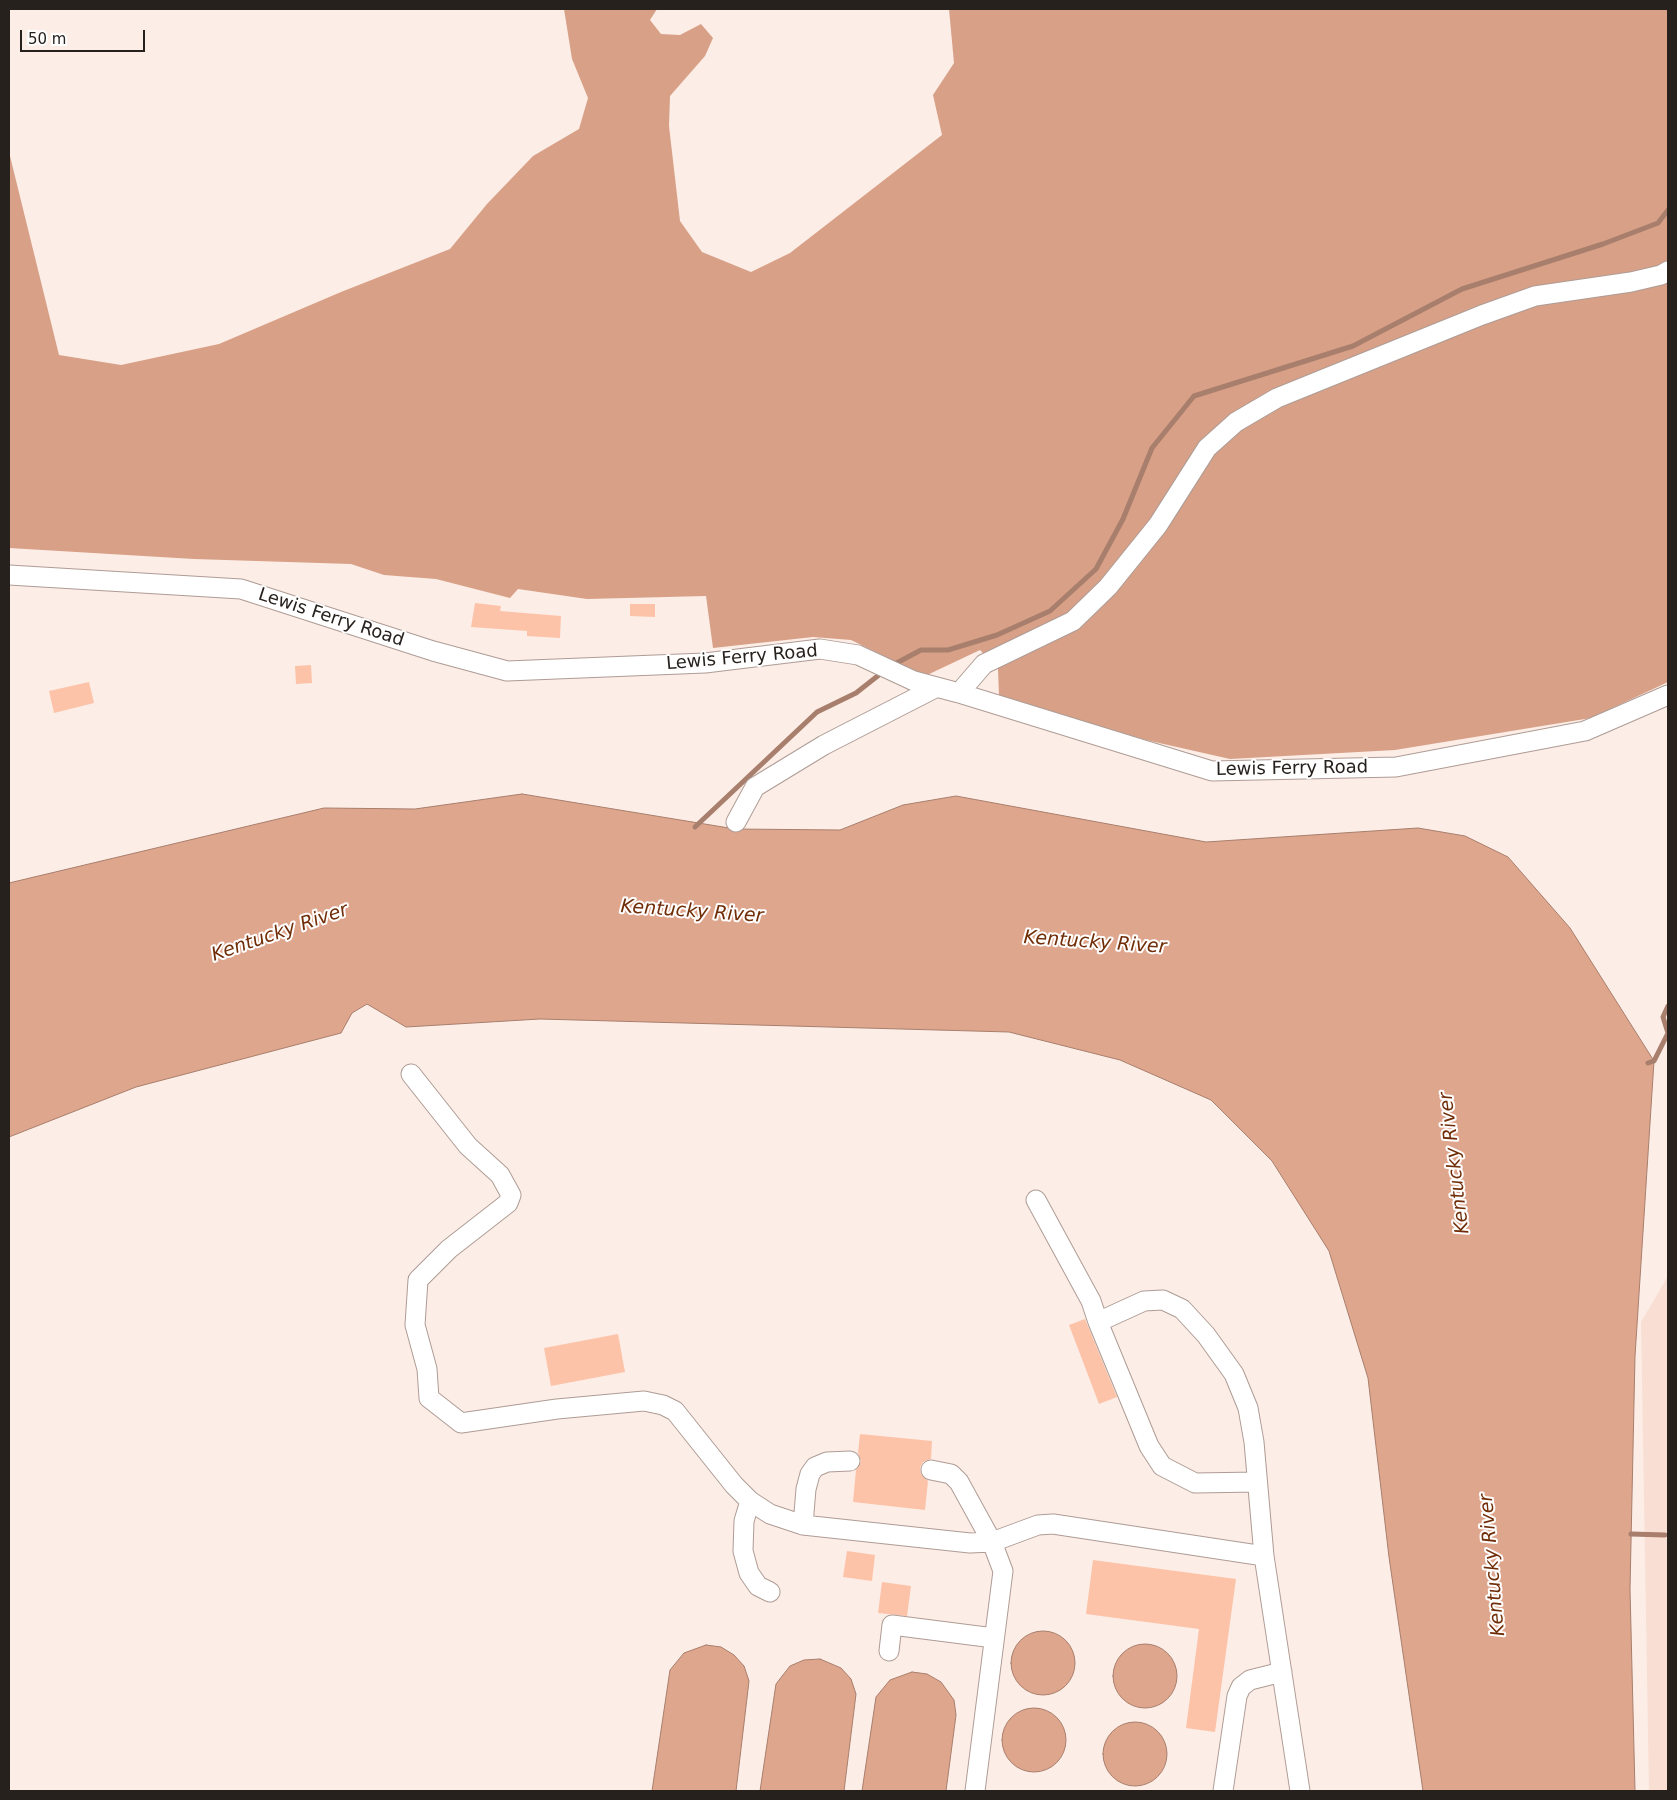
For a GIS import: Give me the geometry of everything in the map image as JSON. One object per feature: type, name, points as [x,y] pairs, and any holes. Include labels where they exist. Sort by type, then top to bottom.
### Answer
[{"type":"street","points":[[959,693],[984,664],[1072,621],[1108,587],[1158,525],[1207,448],[1236,422],[1277,398],[1482,314],[1536,296],[1631,282],[1668,271]]},
{"type":"street","name":"Lewis Ferry Road","points":[[9,575],[241,589],[433,650],[507,671],[705,664],[820,649],[858,655],[914,682],[959,693],[1212,772],[1396,767],[1586,731],[1668,695]]},
{"type":"street","points":[[736,822],[755,787],[824,745],[937,687]]},
{"type":"street","points":[[411,1074],[468,1146],[500,1175],[511,1195],[508,1203],[450,1249],[418,1280],[415,1325],[427,1369],[429,1398],[461,1423],[644,1401],[663,1405],[675,1411],[734,1485],[750,1501],[770,1514],[804,1525],[970,1543],[992,1542],[1038,1525],[1053,1524],[1264,1556]]},
{"type":"street","points":[[1036,1200],[1091,1301],[1149,1446],[1162,1466],[1195,1483],[1257,1482]]},
{"type":"street","points":[[1098,1322],[1144,1301],[1163,1300],[1182,1309],[1206,1334],[1234,1374],[1248,1408],[1264,1556],[1300,1791]]},
{"type":"street","points":[[804,1525],[806,1489],[810,1474],[815,1467],[827,1462],[850,1461]]},
{"type":"street","points":[[931,1470],[950,1474],[959,1482],[992,1542],[1003,1571],[975,1791]]},
{"type":"street","points":[[750,1501],[744,1521],[743,1552],[749,1572],[758,1586],[770,1592]]},
{"type":"street","points":[[889,1652],[892,1626],[994,1638]]},
{"type":"street","points":[[1224,1791],[1237,1696],[1241,1687],[1250,1680],[1282,1672]]},
{"type":"shaded area","points":[[564,9],[657,9],[650,20],[661,34],[680,35],[701,24],[713,38],[705,56],[670,96],[669,126],[680,221],[702,252],[751,272],[790,253],[942,135],[933,95],[954,63],[949,9],[1668,9],[1668,682],[1591,718],[1395,750],[1230,759],[1146,740],[999,696],[998,669],[980,650],[925,676],[851,640],[813,637],[713,648],[706,596],[587,599],[518,589],[510,598],[436,579],[384,575],[351,564],[194,559],[9,548],[9,152],[59,355],[121,365],[219,344],[341,292],[450,249],[487,204],[533,156],[579,129],[588,98],[572,59]]},
{"type":"shaded area","points":[[1668,1276],[1668,1791],[1649,1791],[1641,1322]]},
{"type":"water","name":"Kentucky River","points":[[522,794],[735,829],[840,830],[903,805],[956,796],[1206,842],[1418,828],[1465,836],[1508,857],[1570,928],[1654,1061],[1635,1356],[1630,1589],[1635,1791],[1423,1791],[1389,1557],[1368,1378],[1329,1251],[1272,1161],[1211,1100],[1120,1060],[1009,1032],[540,1019],[406,1027],[367,1004],[352,1013],[341,1033],[136,1087],[9,1137],[9,883],[324,808],[415,809]]},
{"type":"water","points":[[1037,1631],[1049,1631],[1066,1640],[1073,1651],[1075,1663],[1073,1675],[1066,1686],[1049,1695],[1037,1695],[1025,1690],[1016,1681],[1011,1669],[1011,1657],[1016,1645],[1025,1636]]},
{"type":"water","points":[[1139,1644],[1151,1644],[1168,1653],[1175,1664],[1177,1676],[1175,1688],[1168,1699],[1151,1708],[1139,1708],[1127,1703],[1118,1694],[1113,1682],[1113,1670],[1118,1658],[1127,1649]]},
{"type":"water","points":[[706,1645],[721,1647],[734,1655],[744,1666],[749,1681],[736,1791],[652,1791],[670,1670],[684,1653]]},
{"type":"water","points":[[820,1659],[841,1668],[851,1679],[856,1694],[844,1791],[760,1791],[776,1684],[790,1666],[804,1660]]},
{"type":"water","points":[[912,1672],[927,1674],[941,1682],[954,1700],[956,1715],[946,1791],[862,1791],[876,1697],[890,1680]]},
{"type":"water","points":[[1028,1708],[1040,1708],[1057,1717],[1064,1728],[1066,1740],[1064,1752],[1057,1763],[1040,1772],[1028,1772],[1016,1767],[1007,1758],[1002,1746],[1002,1734],[1007,1722],[1016,1713]]},
{"type":"water","points":[[1129,1722],[1141,1722],[1158,1731],[1165,1742],[1167,1754],[1165,1766],[1158,1777],[1141,1786],[1129,1786],[1117,1781],[1108,1772],[1103,1760],[1103,1748],[1108,1736],[1117,1727]]},
{"type":"building","points":[[475,603],[501,606],[500,611],[561,616],[560,638],[527,636],[527,631],[471,627]]},
{"type":"building","points":[[630,604],[655,604],[655,617],[630,616]]},
{"type":"building","points":[[311,665],[312,683],[296,684],[295,666]]},
{"type":"building","points":[[89,682],[94,703],[54,713],[49,691]]},
{"type":"building","points":[[1085,1319],[1117,1397],[1099,1404],[1069,1325]]},
{"type":"building","points":[[618,1334],[625,1372],[551,1386],[544,1348]]},
{"type":"building","points":[[860,1434],[932,1441],[931,1459],[923,1462],[920,1468],[921,1474],[928,1481],[925,1510],[853,1502],[856,1470],[861,1461],[858,1453]]},
{"type":"building","points":[[847,1551],[875,1555],[872,1581],[843,1577]]},
{"type":"building","points":[[1093,1560],[1236,1579],[1215,1732],[1186,1728],[1199,1629],[1086,1614]]},
{"type":"building","points":[[882,1582],[911,1586],[907,1616],[878,1613]]},
{"type":"waterway","points":[[891,666],[921,650],[948,650],[997,635],[1050,611],[1096,569],[1123,519],[1152,448],[1194,396],[1353,346],[1462,289],[1603,244],[1658,223],[1668,210]]},
{"type":"waterway","points":[[695,827],[817,712],[856,693],[884,671]]},
{"type":"waterway","points":[[1648,1063],[1654,1061],[1668,1033],[1663,1017],[1668,1006]]},
{"type":"waterway","points":[[1631,1534],[1665,1535]]}]
